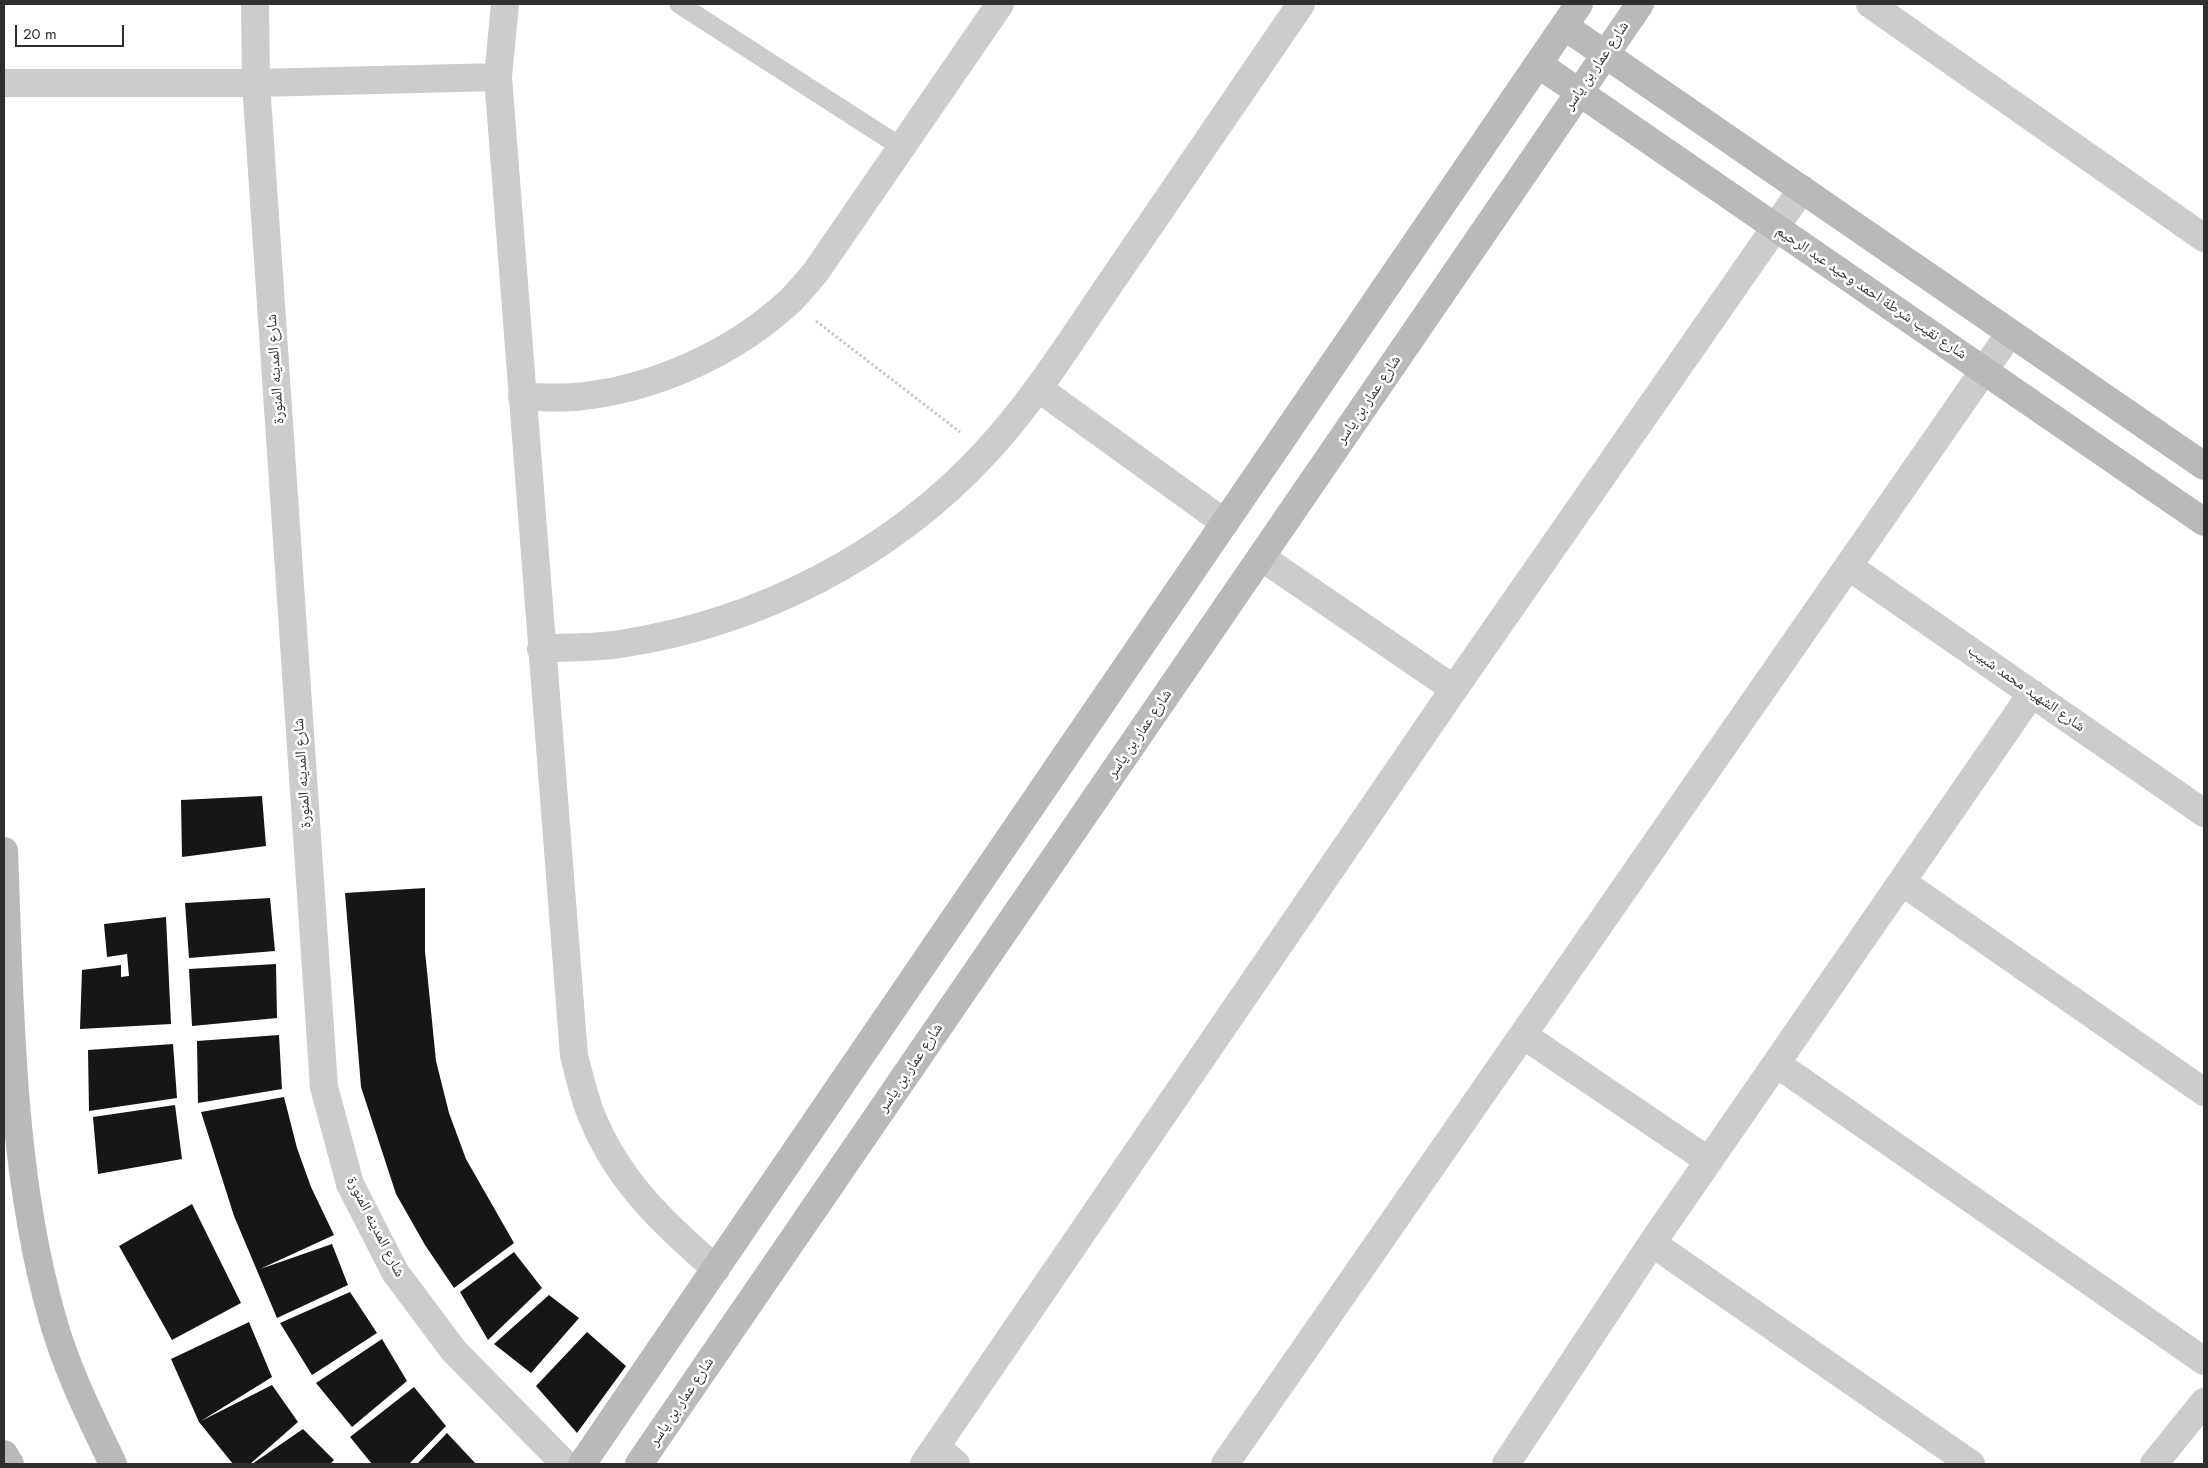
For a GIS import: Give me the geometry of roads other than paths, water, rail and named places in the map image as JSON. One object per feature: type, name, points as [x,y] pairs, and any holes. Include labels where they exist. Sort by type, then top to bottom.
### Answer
[{"type":"street","name":"شارع المدينه المنورة","points":[[256,4],[256,83],[324,1087],[350,1184],[395,1272],[454,1351],[565,1464]]},
{"type":"street","points":[[505,4],[498,77],[574,1056],[592,1119],[624,1176],[666,1225],[716,1269]]},
{"type":"street","points":[[522,396],[575,397],[632,387],[688,368],[739,340],[790,301],[816,272],[1000,4]]},
{"type":"street","points":[[542,649],[619,644],[702,627],[782,598],[856,559],[925,510],[986,452],[1038,388],[1301,4]]},
{"type":"street","points":[[582,1464],[1580,4]]},
{"type":"street","name":"شارع عمار بن ياسر","points":[[639,1464],[1640,4]]},
{"type":"street","points":[[1870,4],[2204,238]]},
{"type":"street","points":[[1564,26],[2204,466]]},
{"type":"street","name":"شارع نقيب شرطة احمد وحيد عبد الرحيم","points":[[1538,64],[2204,522]]},
{"type":"street","points":[[4,83],[256,83],[498,77]]},
{"type":"street","points":[[956,1464],[930,1456],[1454,689],[1802,189]]},
{"type":"street","points":[[1225,1464],[2010,332]]},
{"type":"street","points":[[1038,388],[1225,523]]},
{"type":"street","points":[[1261,557],[1454,689]]},
{"type":"street","name":"شارع الشهيد محمد شبيب","points":[[1848,566],[2204,813]]},
{"type":"street","points":[[1506,1464],[1652,1244],[2032,693]]},
{"type":"street","points":[[4,865],[9,1076],[37,1262],[52,1320],[73,1378],[112,1464]]},
{"type":"street","points":[[1902,882],[2204,1092]]},
{"type":"street","points":[[1523,1034],[1709,1161]]},
{"type":"street","points":[[1777,1064],[2204,1361]]},
{"type":"street","points":[[1652,1244],[1971,1464]]},
{"type":"street","points":[[2154,1464],[2204,1402]]},
{"type":"street","points":[[4,1454],[10,1464]]},
{"type":"lane","points":[[678,4],[901,147]]}]
